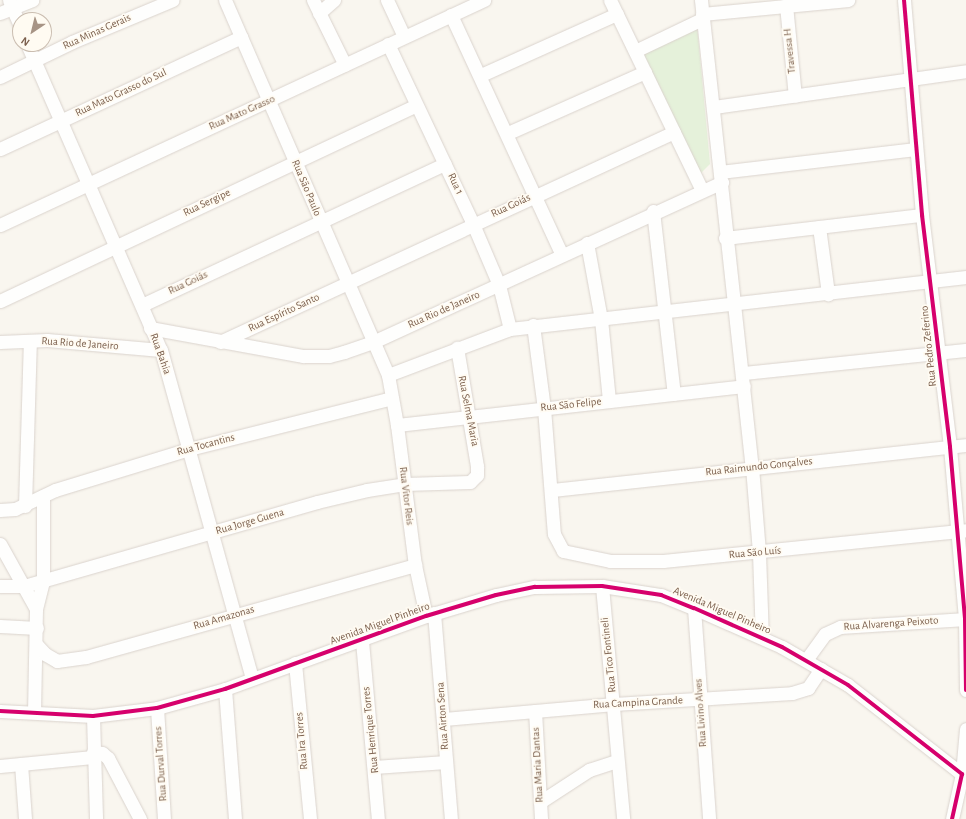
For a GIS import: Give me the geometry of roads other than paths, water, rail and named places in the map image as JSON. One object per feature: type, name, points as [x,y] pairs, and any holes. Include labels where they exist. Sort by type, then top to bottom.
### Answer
[{"type":"street","points":[[0,13],[11,4],[33,0]]},
{"type":"street","name":"Rua Minas Gerais","points":[[0,77],[127,18],[173,0]]},
{"type":"street","name":"Rua São Paulo","points":[[225,0],[388,375]]},
{"type":"street","points":[[312,0],[345,65]]},
{"type":"street","points":[[319,13],[334,0]]},
{"type":"street","points":[[387,0],[404,36]]},
{"type":"street","name":"Rua Mato Grasso","points":[[0,225],[89,182],[345,65],[458,8],[484,0]]},
{"type":"street","points":[[610,0],[702,190]]},
{"type":"street","points":[[701,0],[714,107],[725,238],[744,380],[759,553],[762,637]]},
{"type":"street","points":[[635,51],[702,16],[848,0]]},
{"type":"street","name":"Rua Pedro Zeferino","points":[[904,0],[922,215],[931,282],[938,354],[962,530],[966,690]]},
{"type":"street","name":"Travessa H","points":[[786,6],[795,96]]},
{"type":"street","points":[[458,8],[481,74],[561,253]]},
{"type":"street","points":[[481,74],[617,14]]},
{"type":"street","name":"Rua Mato Grasso do Sul","points":[[0,150],[241,37]]},
{"type":"street","name":"Rua 1","points":[[388,44],[415,106],[445,164],[473,224],[499,285],[510,328]]},
{"type":"street","name":"Rua Bahia","points":[[31,52],[117,245],[150,328],[161,350],[189,449],[210,533],[252,678]]},
{"type":"street","points":[[714,107],[966,71]]},
{"type":"street","points":[[508,133],[645,72]]},
{"type":"street","name":"Rua Sergipe","points":[[0,301],[415,106]]},
{"type":"street","name":"Rua Goiás","points":[[348,283],[535,195],[674,132]]},
{"type":"street","name":"Rua Rio de Janeiro","points":[[150,328],[220,342],[315,357],[344,352],[373,342],[499,285],[561,253],[702,190],[721,177],[916,149]]},
{"type":"street","name":"Rua Goiás","points":[[142,305],[445,164]]},
{"type":"street","points":[[653,211],[674,394]]},
{"type":"street","points":[[725,238],[922,215]]},
{"type":"street","points":[[819,227],[828,294]]},
{"type":"street","points":[[588,242],[601,319],[609,401]]},
{"type":"street","points":[[388,375],[510,328],[735,305],[966,277]]},
{"type":"street","name":"Rua Espírito Santo","points":[[220,342],[348,283]]},
{"type":"street","points":[[533,325],[544,408],[552,490]]},
{"type":"street","points":[[24,506],[30,341]]},
{"type":"street","name":"Rua Rio de Janeiro","points":[[0,342],[30,341],[161,350]]},
{"type":"street","name":"Rua Selma Maria","points":[[457,348],[467,416],[476,455],[477,475]]},
{"type":"street","name":"Rua São Felipe","points":[[397,425],[674,394],[744,380],[966,350]]},
{"type":"street","name":"Rua Vitor Reis","points":[[388,375],[397,425],[415,565],[430,615]]},
{"type":"street","name":"Rua Tocantins","points":[[0,510],[24,506],[74,483],[189,449],[392,398]]},
{"type":"street","name":"Rua Raimundo Gonçalves","points":[[552,490],[752,467],[966,445]]},
{"type":"street","name":"Rua Jorge Guena","points":[[0,586],[24,586],[43,581],[317,502],[405,484],[467,484],[477,475]]},
{"type":"street","name":"Rua São Luís","points":[[552,490],[554,534],[563,551],[610,561],[663,561],[759,553],[962,530]]},
{"type":"street","points":[[34,712],[37,645],[36,609],[43,581],[43,496]]},
{"type":"street","points":[[0,544],[36,609]]},
{"type":"street","name":"Rua Amazonas","points":[[37,645],[48,656],[63,661],[129,647],[233,615],[415,565]]},
{"type":"street","name":"Avenida Miguel Pinheiro","points":[[0,711],[93,716],[157,708],[225,689],[252,678],[362,641],[430,615],[535,586],[602,586],[660,595],[762,637],[806,660],[848,685],[964,775]]},
{"type":"street","name":"Rua Tico Fontineli","points":[[602,586],[614,704],[617,761],[623,819]]},
{"type":"street","name":"Rua Livino Alves","points":[[694,608],[699,700],[709,819]]},
{"type":"street","name":"Rua Airton Sena","points":[[430,615],[444,719],[451,819]]},
{"type":"street","name":"Rua Alvarenga Peixoto","points":[[806,660],[825,634],[840,627],[965,619]]},
{"type":"street","points":[[0,626],[37,628]]},
{"type":"street","name":"Rua Henrique Torres","points":[[362,641],[378,819]]},
{"type":"street","name":"Rua Ira Torres","points":[[295,663],[310,819]]},
{"type":"street","name":"Rua Campina Grande","points":[[444,719],[614,704],[699,700],[799,692],[808,688],[821,669]]},
{"type":"street","points":[[225,689],[235,819]]},
{"type":"street","name":"Rua Durval Torres","points":[[157,708],[164,819]]},
{"type":"street","name":"Rua Maria Dantas","points":[[535,711],[541,819]]},
{"type":"street","points":[[93,716],[96,819]]},
{"type":"street","points":[[952,819],[964,775],[966,729]]},
{"type":"street","points":[[0,766],[102,753],[108,758],[140,819]]},
{"type":"street","points":[[540,802],[589,770],[617,761]]},
{"type":"street","points":[[374,767],[446,762]]},
{"type":"street","points":[[21,764],[25,819]]}]
